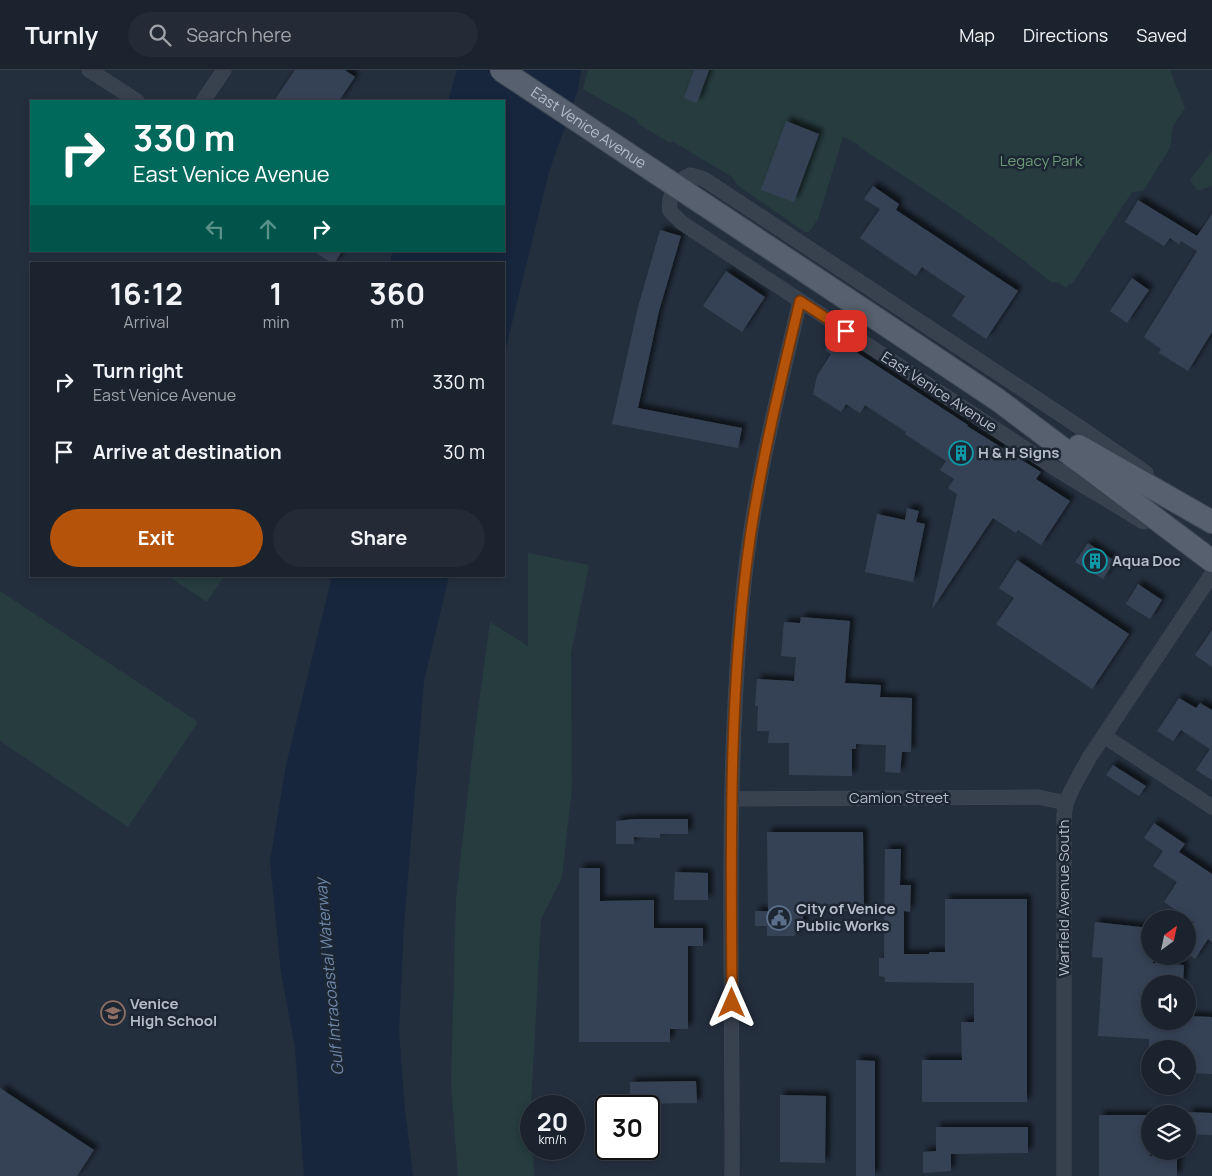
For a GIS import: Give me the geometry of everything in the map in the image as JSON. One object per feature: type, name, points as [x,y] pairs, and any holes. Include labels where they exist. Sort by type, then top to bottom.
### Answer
[{"type":"main road","name":"East Venice Avenue","points":[[501,70],[998,400],[1212,562]]},
{"type":"main road","name":"East Venice Avenue","points":[[998,400],[1212,521]]},
{"type":"street","points":[[89,70],[135,100]]},
{"type":"street","points":[[204,100],[224,70]]},
{"type":"street","name":"East Venice Avenue","points":[[1212,521],[1078,426],[704,179],[690,175],[682,179],[670,196],[670,211],[675,217],[1056,469],[1212,562]]},
{"type":"street","points":[[732,1176],[732,799],[735,696],[750,537],[768,440],[800,301]]},
{"type":"street","name":"Warfield Avenue South","points":[[1064,1176],[1064,815],[1066,803],[1081,772],[1212,574]]},
{"type":"street","points":[[1104,736],[1212,807]]},
{"type":"street","name":"Camion Street","points":[[732,799],[1038,797],[1066,803]]},
{"type":"green space","name":"Legacy Park","points":[[588,70],[1170,70],[1185,108],[1173,126],[1170,148],[1143,191],[1132,192],[1072,284],[1069,284],[1066,288],[1059,283],[1051,282],[957,212],[859,147],[858,144],[843,137],[818,219],[809,232],[805,232],[737,185],[732,177],[672,141],[670,143],[638,124],[637,120],[583,89]]},
{"type":"green space","points":[[1212,151],[1212,186],[1198,191],[1190,180]]},
{"type":"green space","points":[[528,553],[589,565],[571,654],[572,788],[562,877],[541,919],[532,1095],[520,1095],[520,1160],[533,1160],[534,1176],[458,1176],[451,1083],[456,899],[474,739],[490,622],[528,646]]},
{"type":"green space","points":[[170,577],[223,577],[207,602]]},
{"type":"green space","points":[[0,591],[198,722],[128,827],[0,741]]},
{"type":"water","points":[[457,70],[581,70],[578,90],[549,172],[505,352],[505,262],[391,262],[394,252],[505,252],[505,100],[448,100]]},
{"type":"water","name":"Gulf Intracoastal Waterway","points":[[332,577],[449,577],[424,681],[404,926],[399,1031],[405,1110],[413,1176],[304,1176],[295,1048],[281,973],[270,861],[286,765]]},
{"type":"building","points":[[295,70],[345,70],[355,77],[340,100],[275,100]]},
{"type":"building","points":[[694,70],[709,70],[697,103],[684,98]]},
{"type":"building","points":[[786,121],[819,134],[794,202],[761,190]]},
{"type":"building","points":[[873,186],[899,204],[896,210],[1018,291],[986,339],[952,316],[965,296],[922,267],[916,276],[860,238],[880,209],[864,199]]},
{"type":"building","points":[[1138,200],[1197,236],[1212,214],[1212,332],[1188,371],[1159,353],[1161,349],[1144,337],[1197,251],[1181,241],[1179,244],[1170,238],[1164,246],[1125,222]]},
{"type":"building","points":[[660,230],[681,236],[659,311],[638,408],[742,428],[738,448],[612,424],[638,307]]},
{"type":"building","points":[[315,252],[341,252],[335,262],[331,262]]},
{"type":"building","points":[[726,271],[765,297],[742,332],[703,306]]},
{"type":"building","points":[[1132,278],[1149,290],[1127,323],[1110,311]]},
{"type":"building","points":[[833,337],[967,426],[1041,472],[1036,479],[1070,501],[1041,545],[1018,530],[1016,533],[993,518],[932,609],[957,494],[948,488],[954,479],[940,470],[946,461],[865,405],[860,413],[846,404],[841,412],[813,394],[817,376],[831,354],[825,350]]},
{"type":"building","points":[[907,508],[919,511],[916,522],[925,524],[913,582],[865,572],[877,514],[905,520]]},
{"type":"building","name":"Aqua Doc","points":[[1088,543],[1115,561],[1103,579],[1075,562]]},
{"type":"building","points":[[1017,560],[1129,634],[1092,689],[996,624],[1014,598],[999,588]]},
{"type":"building","points":[[1138,584],[1162,600],[1150,619],[1126,604]]},
{"type":"building","points":[[801,617],[850,621],[845,683],[881,685],[880,697],[912,698],[911,752],[902,752],[900,773],[885,772],[886,745],[856,744],[856,749],[852,749],[852,776],[789,775],[789,743],[768,743],[769,731],[757,731],[758,706],[755,706],[757,679],[794,681],[796,657],[781,656],[784,622],[800,623]]},
{"type":"building","points":[[1212,630],[1212,667],[1195,655]]},
{"type":"building","points":[[1179,698],[1196,708],[1200,703],[1212,710],[1212,780],[1196,770],[1210,749],[1181,730],[1173,741],[1157,731]]},
{"type":"building","points":[[1113,765],[1146,786],[1139,796],[1106,775]]},
{"type":"building","points":[[688,819],[688,834],[660,834],[660,838],[634,837],[634,844],[616,844],[616,821]]},
{"type":"building","points":[[1154,823],[1185,844],[1179,852],[1212,874],[1212,942],[1208,939],[1196,957],[1196,910],[1176,910],[1164,902],[1177,882],[1153,866],[1163,851],[1144,838]]},
{"type":"building","points":[[767,832],[863,832],[864,911],[803,911],[803,926],[794,936],[767,936],[767,926],[755,926],[755,911],[768,911]]},
{"type":"building","points":[[885,849],[901,849],[900,885],[911,885],[910,912],[904,911],[904,954],[945,952],[945,899],[1027,899],[1027,1102],[922,1102],[922,1060],[962,1060],[961,1022],[974,1022],[974,983],[885,982],[885,977],[879,976],[879,958],[884,958]]},
{"type":"building","points":[[579,868],[600,868],[600,901],[654,900],[654,928],[703,928],[703,946],[688,946],[688,1029],[670,1029],[670,1042],[579,1042]]},
{"type":"building","points":[[675,872],[708,873],[708,900],[674,900]]},
{"type":"building","points":[[1095,922],[1141,927],[1141,965],[1184,965],[1183,975],[1141,975],[1141,1030],[1196,1030],[1196,1016],[1212,1017],[1212,1074],[1196,1073],[1196,1040],[1149,1040],[1098,1036],[1103,958],[1092,957]]},
{"type":"building","points":[[856,1060],[875,1061],[875,1176],[856,1176]]},
{"type":"building","points":[[696,1081],[697,1103],[660,1104],[660,1095],[630,1095],[630,1082]]},
{"type":"building","points":[[0,1088],[94,1150],[77,1176],[0,1176]]},
{"type":"building","points":[[780,1095],[826,1096],[825,1163],[780,1162]]},
{"type":"building","points":[[1196,1112],[1212,1113],[1212,1135],[1196,1134]]},
{"type":"building","points":[[1099,1115],[1141,1115],[1141,1160],[1177,1160],[1177,1176],[1099,1176]]},
{"type":"building","points":[[936,1127],[1028,1127],[1028,1153],[951,1154],[951,1171],[923,1173],[923,1152],[936,1151]]},
{"type":"place","name":"H & H Signs","points":[[961,453]]},
{"type":"place","name":"Aqua Doc","points":[[1095,561]]},
{"type":"place","name":"City of Venice Public Works","points":[[779,918]]},
{"type":"place","name":"Venice High School","points":[[113,1013]]},
{"type":"route","points":[[732,1003],[732,799],[735,696],[744,582],[750,537],[768,440],[800,301],[846,331]]}]
